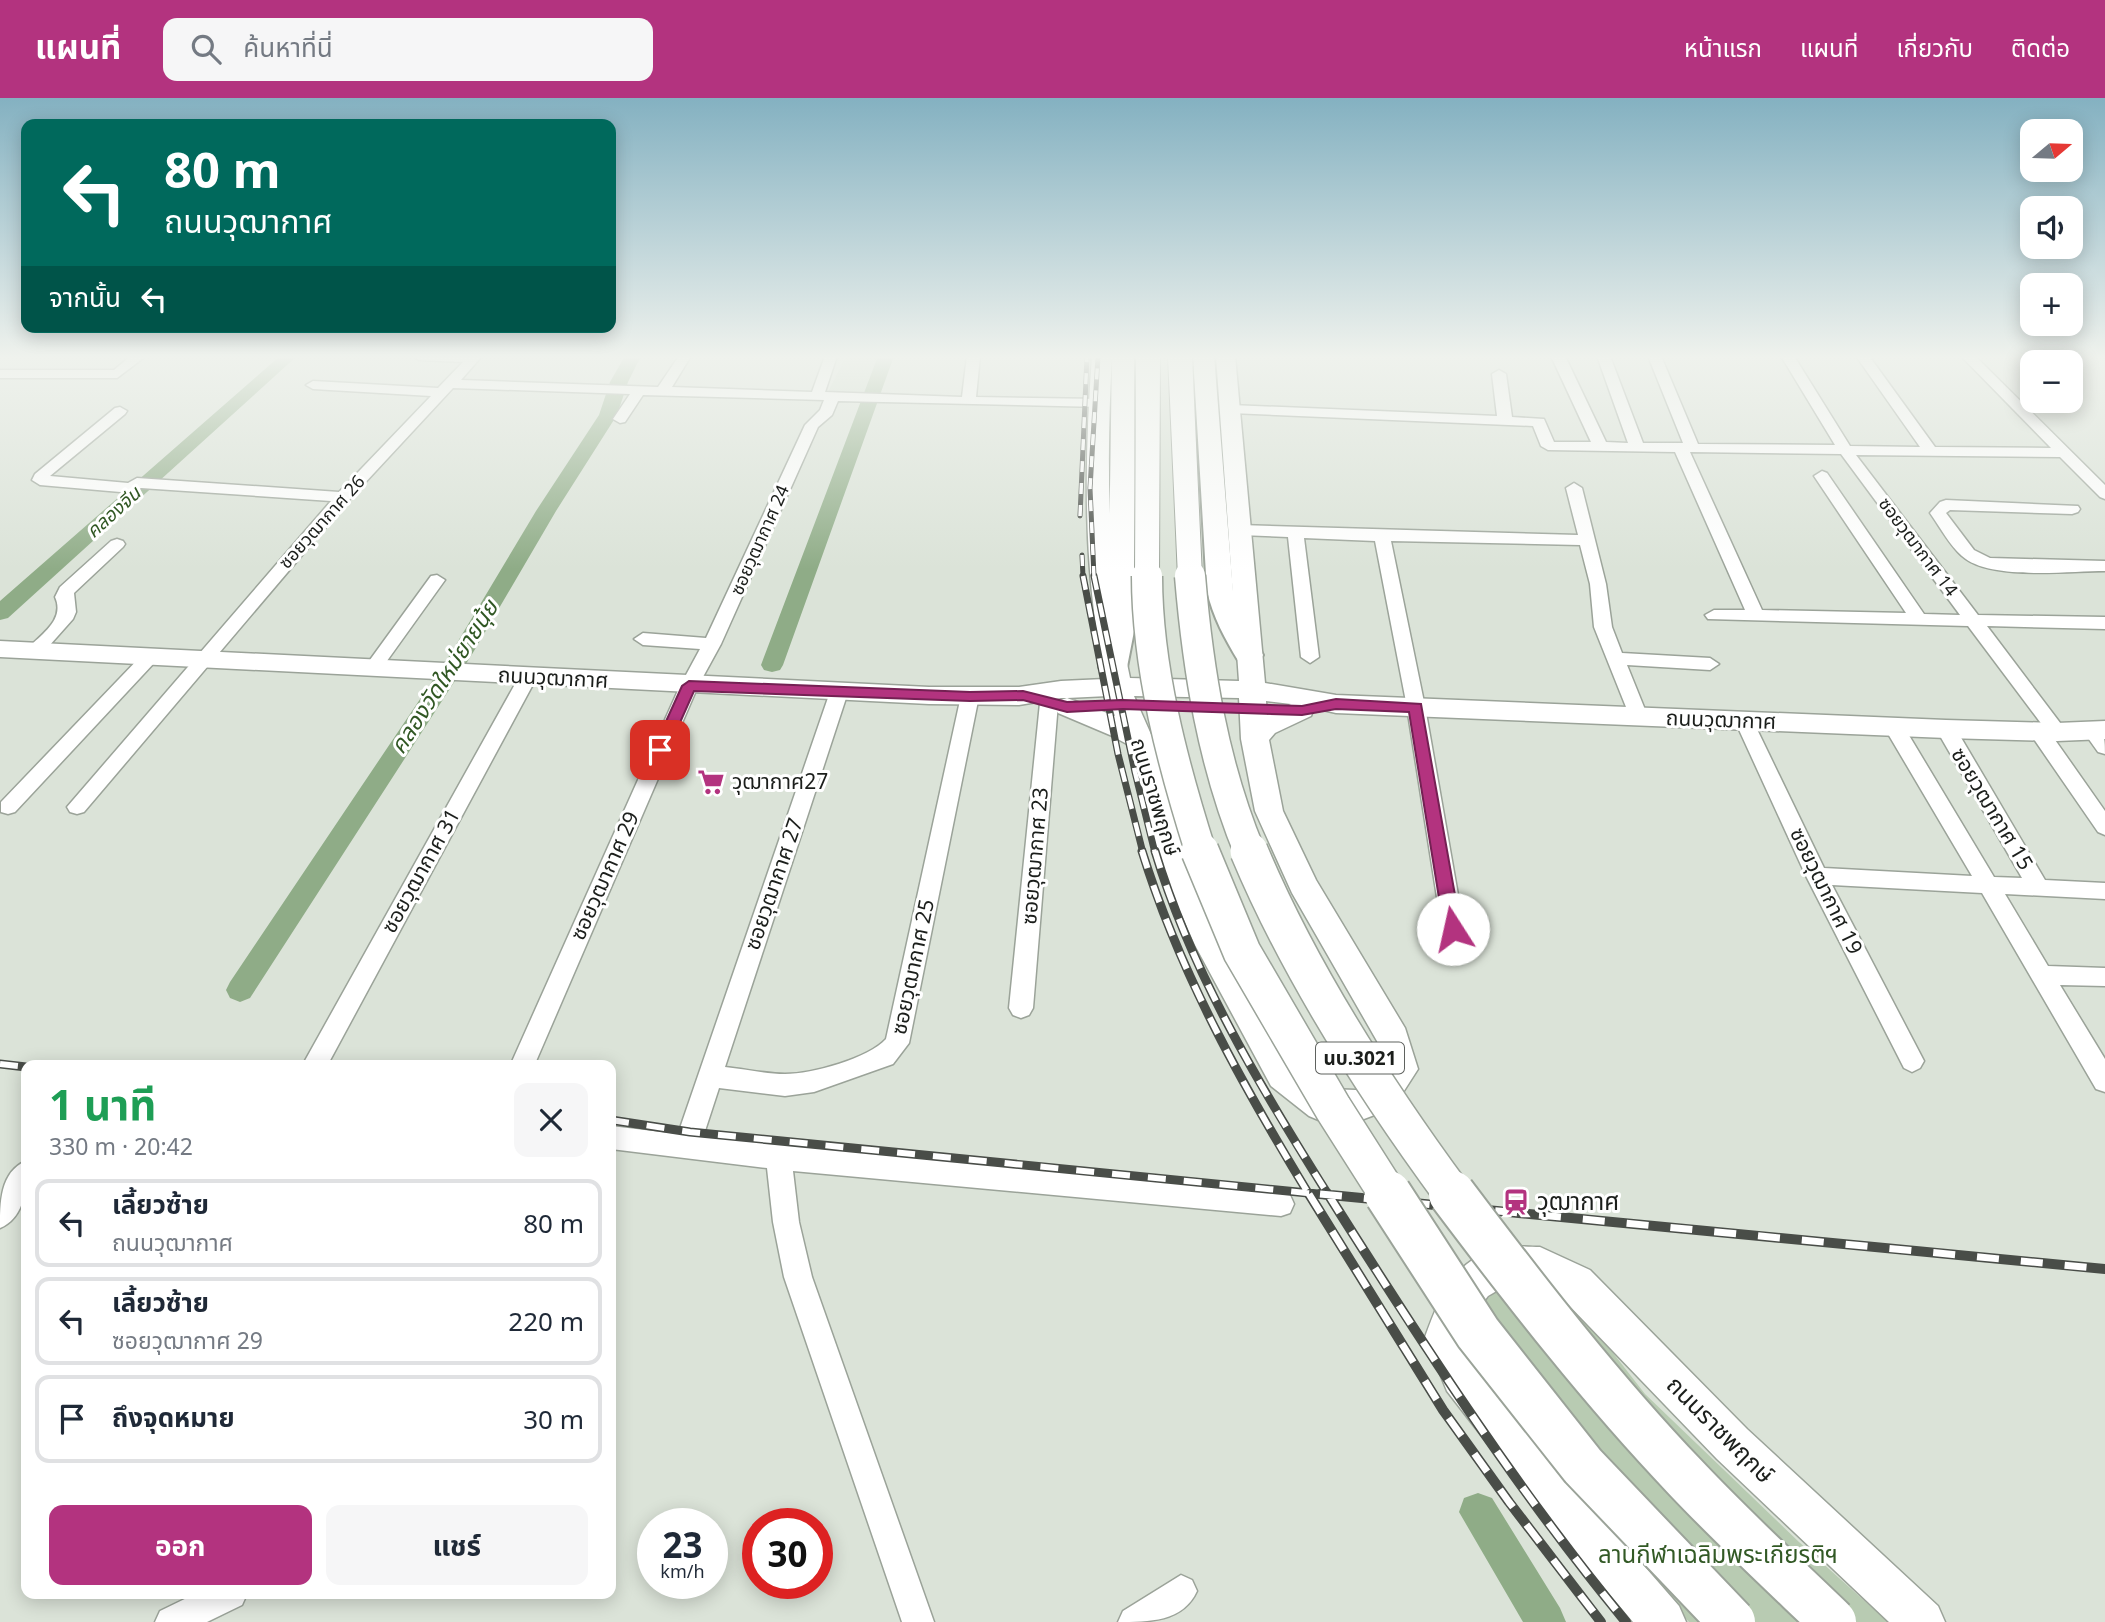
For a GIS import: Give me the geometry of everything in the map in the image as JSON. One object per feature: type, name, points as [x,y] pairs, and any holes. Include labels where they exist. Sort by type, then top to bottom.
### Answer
[{"type":"main road","name":"ถนนราชพฤกษ์","points":[[1098,427],[1103,600],[1119,686],[1139,739],[1181,879],[1211,945],[1283,1075],[1321,1105],[1356,1106],[1381,1097],[1401,1069],[1393,1038],[1297,873],[1269,811],[1254,713],[1240,530],[1222,427]]},
{"type":"main road","points":[[1060,700],[1091,681],[1119,686],[1122,621],[1122,427]]},
{"type":"main road","name":"ถนนราชพฤกษ์","points":[[1148,427],[1147,588],[1153,650],[1164,716],[1199,851],[1242,952],[1332,1108],[1478,1333],[1583,1466],[1732,1622]]},
{"type":"main road","name":"นบ.3021","points":[[1184,427],[1190,587],[1205,707],[1221,771],[1247,849],[1302,961],[1382,1095],[1502,1261],[1666,1457],[1833,1622]]},
{"type":"main road","points":[[1219,427],[1220,590],[1226,615],[1249,655],[1305,704],[1265,726],[1254,713]]},
{"type":"main road","name":"ถนนวุฒากาศ","points":[[0,649],[689,686],[970,696],[1023,695],[1060,700],[1119,686],[1254,713],[1305,704],[1336,704],[2101,736]]},
{"type":"main road","points":[[1060,700],[1139,739]]},
{"type":"main road","name":"ถนนราชพฤกษ์","points":[[1663,1622],[1551,1491],[1461,1377],[1445,1337],[1457,1303],[1474,1282],[1501,1267],[1540,1266],[1576,1284],[1732,1444],[1922,1622]]},
{"type":"street","points":[[101,427],[39,478],[132,488],[146,484],[343,496]]},
{"type":"street","name":"ซอยวุฒากาศ 26","points":[[77,807],[343,496],[409,427]]},
{"type":"street","name":"ซอยวุฒากาศ 24","points":[[689,686],[712,644],[811,427]]},
{"type":"street","points":[[1541,427],[1548,446],[2062,453]]},
{"type":"street","points":[[1591,427],[1600,446]]},
{"type":"street","points":[[1630,427],[1637,446]]},
{"type":"street","points":[[1679,427],[1756,616]]},
{"type":"street","name":"ซอยวุฒากาศ 14","points":[[1831,427],[1846,451],[1974,620],[2048,732],[2105,827]]},
{"type":"street","points":[[1913,427],[1931,452]]},
{"type":"street","points":[[2037,427],[2105,494]]},
{"type":"street","points":[[1822,476],[1919,619]]},
{"type":"street","points":[[1574,488],[1598,584],[1603,627],[1639,717]]},
{"type":"street","points":[[2071,509],[1946,505],[1938,513],[1968,553],[1986,563],[2015,566],[2105,566]]},
{"type":"street","points":[[1240,530],[1587,540]]},
{"type":"street","points":[[1295,532],[1310,657]]},
{"type":"street","points":[[1382,536],[1416,707],[1453,929]]},
{"type":"street","points":[[35,651],[61,623],[68,611],[64,597],[66,591],[117,544]]},
{"type":"street","points":[[373,668],[437,580]]},
{"type":"street","points":[[1714,615],[2105,623]]},
{"type":"street","points":[[643,639],[712,644]]},
{"type":"street","points":[[8,807],[149,658]]},
{"type":"street","points":[[1618,659],[1710,664]]},
{"type":"street","name":"ซอยวุฒากาศ 31","points":[[317,1060],[527,677]]},
{"type":"street","name":"ซอยวุฒากาศ 29","points":[[525,1060],[689,686]]},
{"type":"street","name":"ซอยวุฒากาศ 27","points":[[687,1146],[839,692]]},
{"type":"street","name":"ซอยวุฒากาศ 25","points":[[709,1076],[785,1085],[814,1081],[885,1057],[897,1043],[970,696]]},
{"type":"street","name":"ซอยวุฒากาศ 23","points":[[1021,1008],[1060,700]]},
{"type":"street","name":"ซอยวุฒากาศ 19","points":[[1744,721],[1817,876],[1912,1060]]},
{"type":"street","points":[[1894,727],[2105,1081]]},
{"type":"street","name":"ซอยวุฒากาศ 15","points":[[1946,730],[2039,888]]},
{"type":"street","points":[[1817,876],[2105,891]]},
{"type":"street","points":[[2043,975],[2105,977]]},
{"type":"street","points":[[616,1139],[778,1157],[1281,1204]]},
{"type":"street","points":[[778,1157],[786,1222],[798,1277],[918,1622]]},
{"type":"street","points":[[0,1216],[21,1181]]},
{"type":"street","points":[[1134,1622],[1181,1591]]},
{"type":"street","points":[[171,1622],[220,1599]]},
{"type":"green space","name":"ลานกีฬาเฉลิมพระเกียรติฯ","points":[[1541,1286],[1578,1308],[1645,1394],[1799,1542],[1888,1622],[1689,1622],[1570,1494],[1483,1303],[1498,1289]]},
{"type":"waterway","name":"คลองจีน","points":[[0,613],[209,427]]},
{"type":"waterway","name":"คลองวัดใหม่ยายนุ้ย","points":[[240,990],[460,656],[546,511],[600,427]]},
{"type":"waterway","points":[[772,665],[860,427]]},
{"type":"waterway","points":[[1478,1512],[1546,1622]]},
{"type":"railway","points":[[1080,516],[1084,427]]},
{"type":"railway","points":[[1094,427],[1090,488],[1094,577]]},
{"type":"railway","points":[[1082,555],[1083,577]]},
{"type":"railway","points":[[1083,576],[1118,754],[1143,853]]},
{"type":"railway","points":[[1094,576],[1135,772],[1155,853]]},
{"type":"railway","points":[[1142,851],[1157,897],[1194,985],[1237,1071],[1308,1193]]},
{"type":"railway","points":[[1155,851],[1170,897],[1208,986],[1278,1114],[1328,1195]]},
{"type":"railway","points":[[0,1064],[21,1066]]},
{"type":"railway","points":[[616,1121],[690,1132],[1308,1193]]},
{"type":"railway","points":[[1308,1193],[1328,1195]]},
{"type":"railway","points":[[1309,1194],[1443,1410],[1601,1622]]},
{"type":"railway","points":[[1320,1194],[1328,1195]]},
{"type":"railway","points":[[1329,1195],[2105,1269]]},
{"type":"railway","points":[[1329,1195],[1338,1196]]},
{"type":"railway","points":[[1329,1195],[1434,1359],[1508,1467],[1626,1622]]},
{"type":"place","name":"วุฒากาศ27","points":[[711,782]]},
{"type":"place","name":"วุฒากาศ","points":[[1516,1202]]},
{"type":"route","points":[[660,750],[689,686],[970,696],[1023,695],[1067,707],[1123,705],[1302,710],[1336,704],[1416,707],[1453,929]]}]
